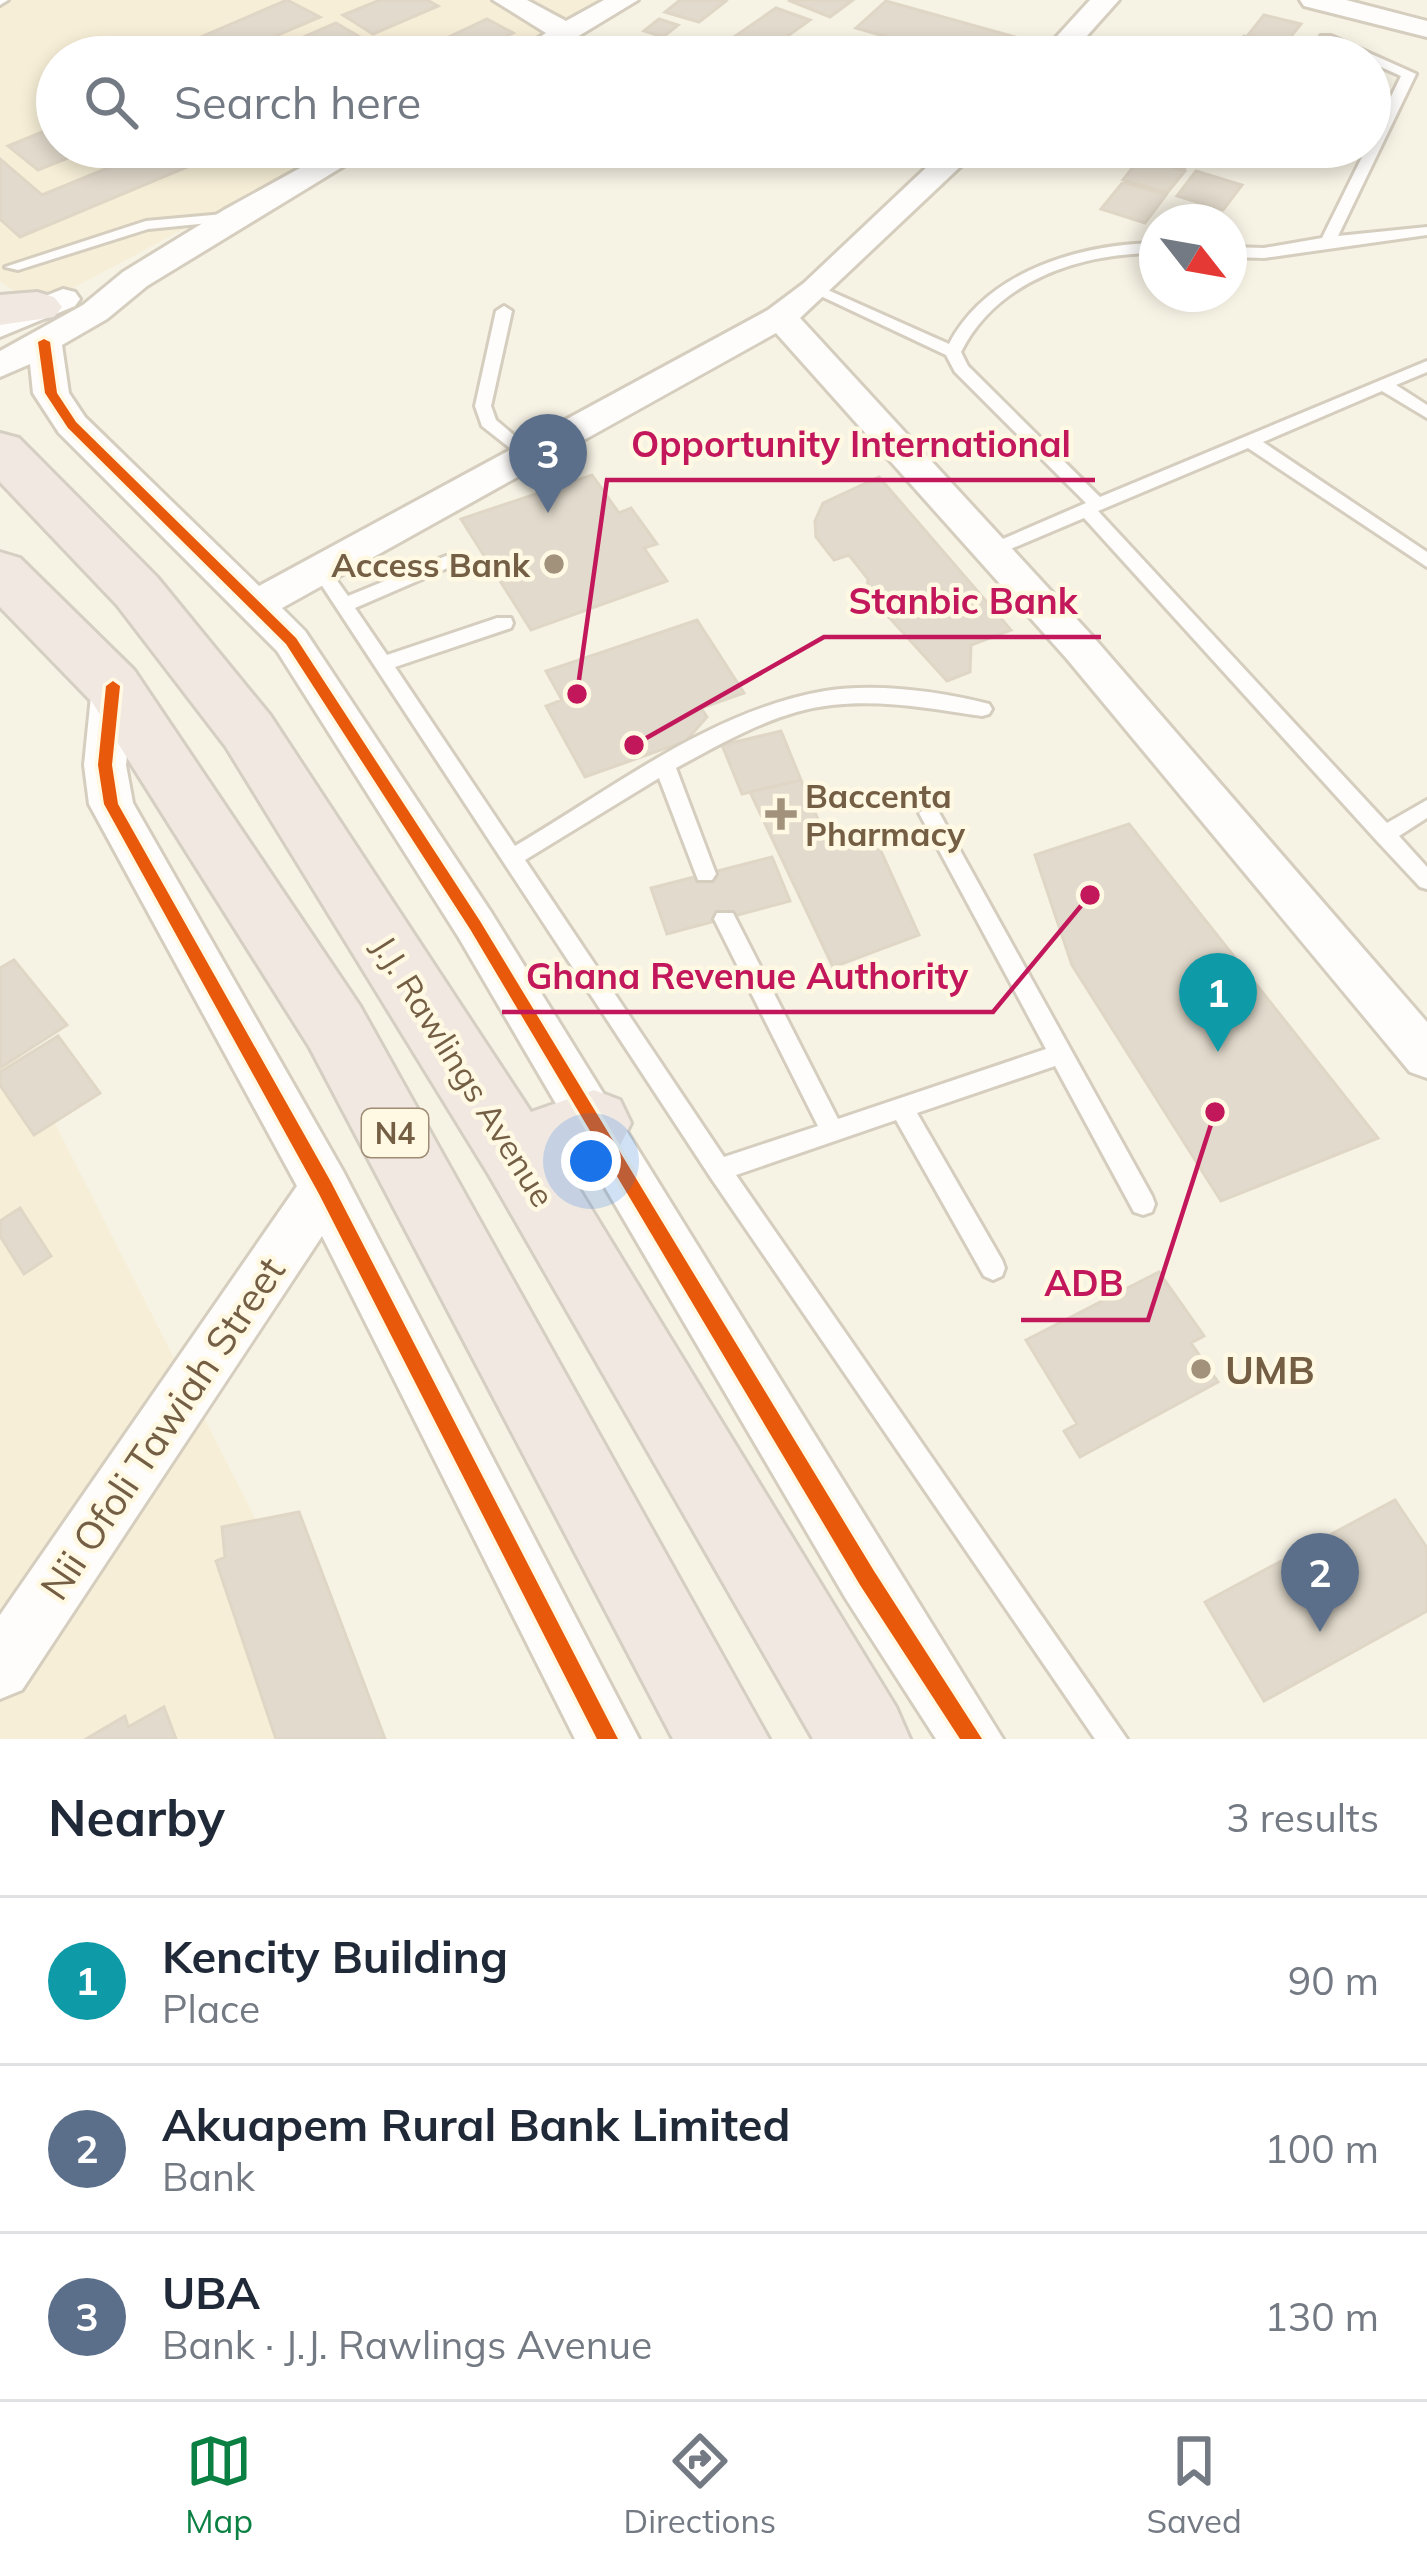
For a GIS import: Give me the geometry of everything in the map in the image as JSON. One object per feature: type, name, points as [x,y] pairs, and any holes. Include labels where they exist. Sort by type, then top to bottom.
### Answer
[{"type":"highway","name":"J.J. Rawlings Avenue","points":[[0,450],[136,591],[248,731],[515,1150],[864,1739]]},
{"type":"highway","points":[[0,493],[136,591]]},
{"type":"highway","name":"N4","points":[[0,572],[113,686],[335,1027],[723,1739]]},
{"type":"highway","points":[[515,1150],[594,1123]]},
{"type":"street","points":[[507,0],[567,33]]},
{"type":"street","points":[[562,36],[624,0]]},
{"type":"street","points":[[1072,36],[1105,0]]},
{"type":"street","points":[[1314,0],[1427,29]]},
{"type":"street","points":[[19,311],[95,312],[135,279],[322,168]]},
{"type":"street","points":[[255,605],[780,316],[816,290],[944,168]]},
{"type":"street","points":[[0,366],[19,311]]},
{"type":"street","points":[[19,311],[51,393],[73,425],[291,641],[594,1123],[867,1578],[972,1739]]},
{"type":"street","points":[[780,316],[988,552],[1082,649],[1427,1057]]},
{"type":"street","points":[[113,686],[105,765],[111,804],[325,1188],[608,1739]]},
{"type":"street","name":"Nii Ofoli Tawiah Street","points":[[0,1668],[325,1188]]},
{"type":"lane","points":[[1391,66],[1409,74],[1391,111]]},
{"type":"lane","points":[[1328,242],[1364,168]]},
{"type":"lane","points":[[19,311],[146,225],[235,217]]},
{"type":"lane","points":[[1247,253],[1427,231]]},
{"type":"lane","points":[[953,352],[960,331],[999,291],[1096,252],[1139,249]]},
{"type":"lane","points":[[816,290],[953,352],[961,368],[1427,881]]},
{"type":"lane","points":[[504,311],[483,406],[488,422],[529,457]]},
{"type":"lane","points":[[988,552],[1427,366]]},
{"type":"lane","points":[[1383,384],[1427,412]]},
{"type":"lane","points":[[1250,441],[1427,561]]},
{"type":"lane","points":[[342,606],[446,562]]},
{"type":"lane","points":[[322,572],[515,856],[719,1171],[1112,1739]]},
{"type":"lane","points":[[382,664],[504,622]]},
{"type":"lane","points":[[515,856],[751,718],[824,698],[884,695],[982,709]]},
{"type":"lane","points":[[666,769],[705,874]]},
{"type":"lane","points":[[1384,835],[1427,808]]},
{"type":"lane","points":[[929,813],[1143,1204]]},
{"type":"lane","points":[[725,919],[832,1132]]},
{"type":"lane","points":[[719,1171],[1061,1054]]},
{"type":"lane","points":[[902,1108],[993,1268]]},
{"type":"shaded area","points":[[0,0],[615,0],[547,36],[36,36],[36,168],[298,168],[37,307],[0,281]]},
{"type":"shaded area","points":[[0,1015],[298,1603],[356,1739],[0,1739]]},
{"type":"building","points":[[287,0],[320,17],[275,36],[203,36]]},
{"type":"building","points":[[380,0],[427,0],[438,6],[373,34],[343,15]]},
{"type":"building","points":[[680,0],[726,1],[699,22],[665,12]]},
{"type":"building","points":[[788,0],[853,0],[830,17]]},
{"type":"building","points":[[886,1],[1012,36],[884,36],[856,28]]},
{"type":"building","points":[[776,8],[810,20],[788,36],[735,36]]},
{"type":"building","points":[[1264,15],[1301,24],[1291,36],[1248,35]]},
{"type":"building","points":[[487,19],[513,33],[507,36],[451,36]]},
{"type":"building","points":[[659,19],[678,25],[664,36],[644,31]]},
{"type":"building","points":[[336,23],[358,36],[306,36]]},
{"type":"building","points":[[36,135],[36,168],[43,168],[38,170],[8,146]]},
{"type":"building","points":[[0,159],[42,195],[108,168],[185,168],[20,237],[0,219]]},
{"type":"building","points":[[1132,168],[1185,171],[1167,193],[1123,180]]},
{"type":"building","points":[[1196,171],[1242,185],[1228,204],[1203,204],[1177,196]]},
{"type":"building","points":[[1123,182],[1166,195],[1159,204],[1139,204],[1139,221],[1101,209]]},
{"type":"building","points":[[592,475],[619,513],[631,508],[657,544],[644,548],[667,581],[531,630],[461,519]]},
{"type":"building","points":[[879,477],[1011,630],[971,645],[970,672],[947,681],[867,593],[868,579],[849,555],[834,560],[816,537],[815,521],[823,503]]},
{"type":"building","points":[[697,620],[744,693],[701,708],[707,717],[686,741],[585,777],[546,706],[562,700],[546,671]]},
{"type":"building","points":[[781,731],[801,780],[742,794],[722,745]]},
{"type":"building","points":[[801,780],[826,838],[870,827],[919,935],[833,967],[750,792]]},
{"type":"building","points":[[1129,824],[1378,1138],[1221,1201],[1072,965],[1035,855]]},
{"type":"building","points":[[772,857],[790,901],[667,934],[651,888]]},
{"type":"building","points":[[14,960],[67,1025],[0,1068],[0,968]]},
{"type":"building","points":[[58,1036],[100,1093],[34,1135],[0,1085],[0,1072]]},
{"type":"building","points":[[20,1208],[51,1256],[24,1274],[0,1236],[0,1221]]},
{"type":"building","points":[[1159,1272],[1204,1336],[1191,1343],[1218,1382],[1080,1457],[1064,1431],[1077,1424],[1026,1340]]},
{"type":"building","points":[[1395,1500],[1427,1548],[1427,1611],[1264,1701],[1205,1602]]},
{"type":"building","points":[[299,1512],[385,1739],[276,1739],[216,1561],[225,1557],[222,1527]]},
{"type":"building","points":[[164,1707],[176,1739],[86,1739],[125,1716],[128,1727]]},
{"type":"cycle path","points":[[44,342],[51,393],[72,425],[291,641],[475,925],[867,1578],[972,1739]]},
{"type":"cycle path","points":[[113,686],[105,765],[111,804],[325,1188],[608,1739]]},
{"type":"place","name":"UBA","points":[[548,513]]},
{"type":"place","name":"Access Bank","points":[[554,564]]},
{"type":"place","name":"Opportunity International","points":[[577,694]]},
{"type":"place","name":"Stanbic Bank","points":[[634,745]]},
{"type":"place","name":"Baccenta Pharmacy","points":[[781,814]]},
{"type":"place","name":"Ghana Revenue Authority","points":[[1090,895]]},
{"type":"place","name":"Kencity Building","points":[[1218,1052]]},
{"type":"place","name":"ADB","points":[[1215,1112]]},
{"type":"place","name":"UMB","points":[[1201,1369]]},
{"type":"place","name":"Akuapem Rural Bank Limited","points":[[1320,1632]]}]
